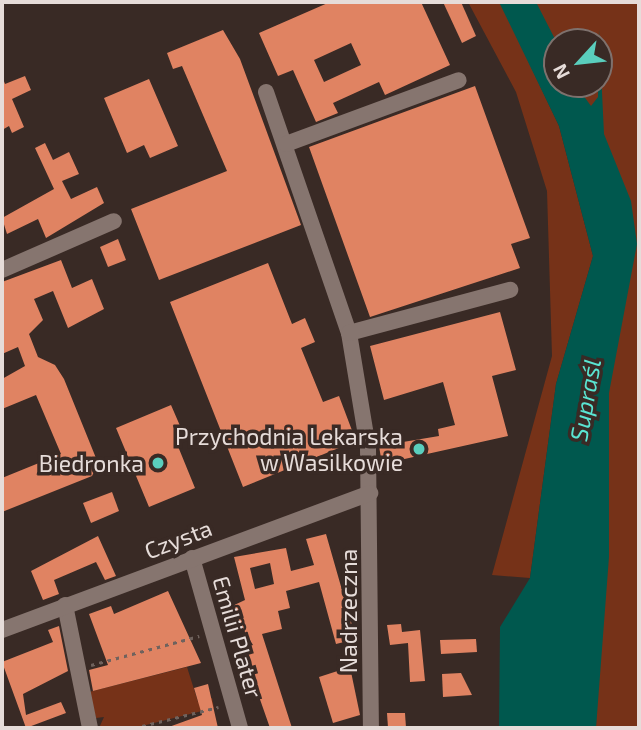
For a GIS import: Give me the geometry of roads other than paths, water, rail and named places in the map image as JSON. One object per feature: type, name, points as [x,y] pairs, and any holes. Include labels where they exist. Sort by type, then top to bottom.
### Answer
[{"type":"street","points":[[286,144],[459,80]]},
{"type":"street","name":"Nadrzeczna","points":[[266,92],[349,333],[370,493],[371,728]]},
{"type":"street","points":[[2,270],[114,221]]},
{"type":"street","points":[[349,333],[510,290]]},
{"type":"street","name":"Czysta","points":[[2,630],[370,493]]},
{"type":"street","name":"Emilii Plater","points":[[192,558],[240,728]]},
{"type":"street","points":[[65,605],[90,728]]},
{"type":"water","points":[[499,2],[536,2],[549,28],[543,28],[543,93]]},
{"type":"water","name":"Supraśl","points":[[545,98],[585,98],[591,106],[597,98],[602,98],[604,134],[631,201],[637,244],[609,393],[609,557],[596,728],[499,728],[500,627],[530,578],[556,384],[593,256],[559,126]]},
{"type":"place","name":"Przychodnia Lekarska w Wasilkowie","points":[[419,449]]},
{"type":"place","name":"Biedronka","points":[[158,463]]}]
